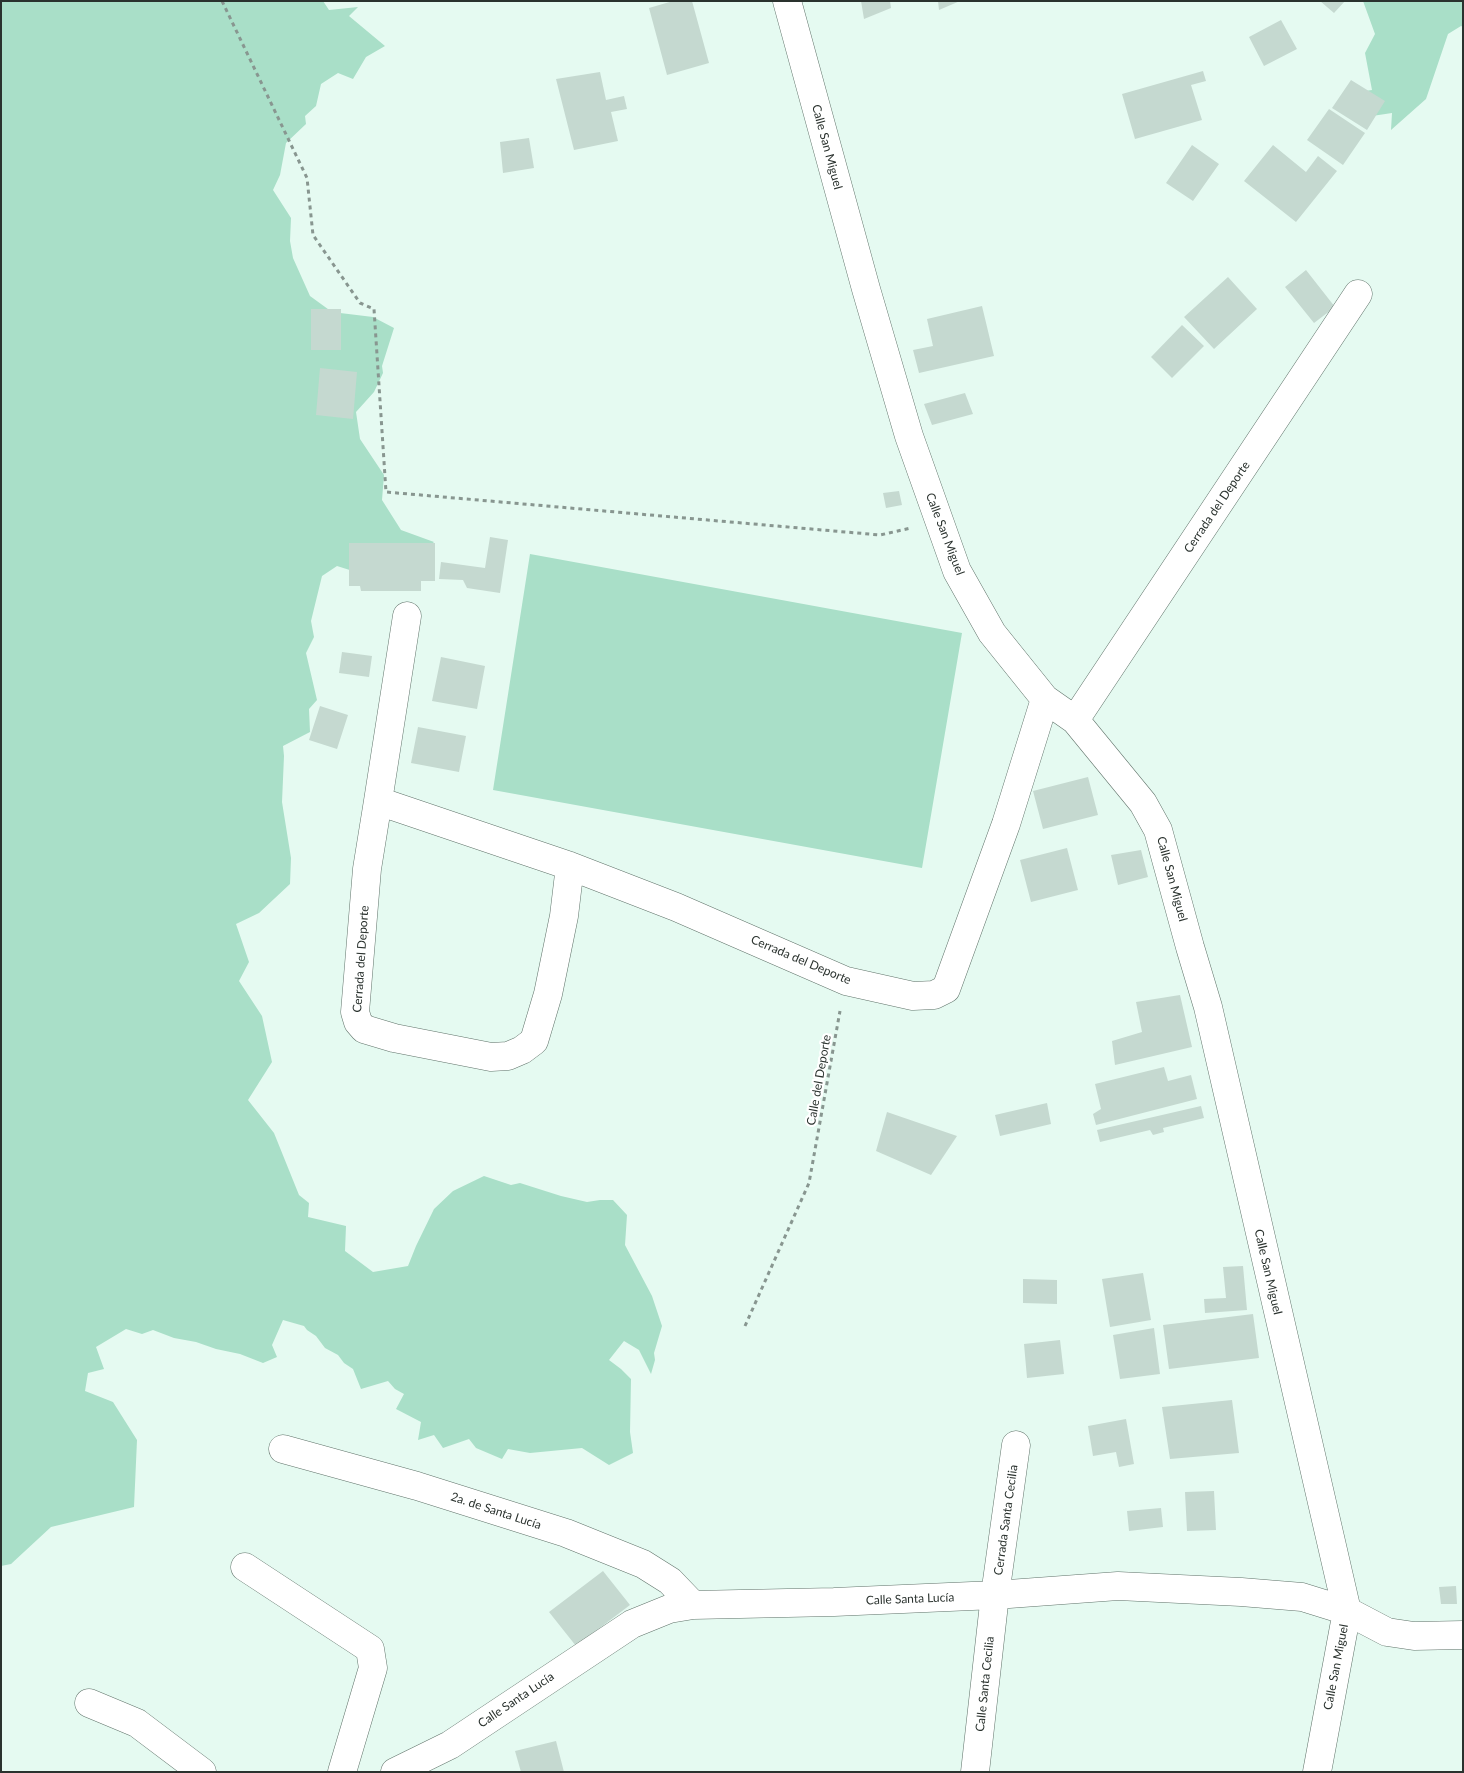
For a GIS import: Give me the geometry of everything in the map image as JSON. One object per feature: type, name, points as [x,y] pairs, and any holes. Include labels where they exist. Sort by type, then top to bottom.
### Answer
[{"type":"street","name":"Calle San Miguel","points":[[787,1],[906,427],[957,571],[992,633],[1045,699],[1075,720],[1142,803],[1158,830],[1208,1008],[1347,1611],[1317,1772]]},
{"type":"street","name":"Cerrada del Deporte","points":[[1075,720],[1358,294]]},
{"type":"street","name":"Cerrada del Deporte","points":[[407,616],[367,870],[355,1012],[358,1022],[364,1029],[394,1038],[491,1057],[508,1056],[522,1050],[534,1041],[548,994],[564,916],[570,866]]},
{"type":"street","name":"Cerrada del Deporte","points":[[378,801],[570,866],[668,904],[846,981],[913,996],[934,995],[946,989],[1006,824],[1045,699]]},
{"type":"street","name":"Cerrada Santa Cecilia","points":[[995,1596],[1016,1445]]},
{"type":"street","name":"2a. de Santa Lucía","points":[[283,1449],[417,1486],[566,1533],[643,1564],[670,1581],[693,1604]]},
{"type":"street","points":[[245,1567],[370,1649],[373,1668],[342,1772]]},
{"type":"street","name":"Calle Santa Lucía","points":[[395,1772],[450,1745],[632,1624],[669,1609],[693,1604],[834,1602],[995,1596],[1118,1586],[1302,1597],[1347,1611],[1387,1632],[1414,1636],[1463,1635]]},
{"type":"street","name":"Calle Santa Cecilia","points":[[975,1772],[995,1596]]},
{"type":"street","points":[[89,1703],[137,1723],[202,1772]]},
{"type":"path","points":[[222,1],[307,178],[313,235],[360,303],[374,310],[386,492],[880,535],[939,521]]},
{"type":"path","name":"Calle del Deporte","points":[[745,1326],[809,1183],[846,981]]},
{"type":"green space","points":[[1,1],[323,1],[329,10],[358,7],[349,16],[385,46],[366,57],[353,79],[338,73],[321,84],[316,106],[305,116],[306,124],[286,143],[280,175],[273,190],[291,218],[290,241],[293,258],[310,296],[332,312],[373,317],[394,328],[382,366],[383,373],[374,392],[356,412],[360,439],[384,475],[382,500],[401,530],[434,542],[420,555],[375,578],[337,566],[322,576],[311,621],[314,637],[306,653],[317,700],[309,709],[310,732],[283,746],[282,802],[291,858],[290,884],[259,913],[236,924],[249,962],[239,981],[262,1016],[272,1062],[248,1100],[274,1133],[299,1195],[309,1203],[308,1217],[346,1226],[345,1251],[373,1272],[408,1266],[434,1209],[453,1191],[484,1176],[511,1185],[520,1183],[587,1202],[613,1200],[627,1215],[625,1245],[652,1296],[662,1326],[654,1353],[655,1360],[651,1374],[639,1350],[624,1341],[609,1360],[631,1379],[630,1432],[633,1453],[609,1465],[582,1448],[530,1453],[508,1449],[502,1459],[476,1448],[469,1439],[443,1448],[434,1435],[418,1440],[421,1422],[396,1409],[404,1394],[395,1389],[388,1381],[361,1389],[353,1369],[344,1363],[338,1355],[325,1348],[316,1336],[304,1326],[283,1320],[272,1345],[277,1357],[263,1363],[240,1354],[174,1338],[153,1330],[142,1334],[126,1329],[96,1347],[104,1369],[88,1373],[85,1391],[113,1402],[137,1440],[134,1507],[51,1527],[11,1564],[1,1566]]},
{"type":"green space","points":[[1363,1],[1463,1],[1463,27],[1461,26],[1448,34],[1426,99],[1391,130],[1392,113],[1372,116],[1365,91],[1372,90],[1365,53],[1375,34]]},
{"type":"green space","points":[[530,554],[962,633],[922,868],[493,790]]},
{"type":"building","points":[[673,1],[692,1],[709,63],[667,75],[649,8]]},
{"type":"building","points":[[861,1],[890,1],[891,8],[864,19]]},
{"type":"building","points":[[938,1],[960,1],[939,10]]},
{"type":"building","points":[[1320,1],[1345,1],[1334,13]]},
{"type":"building","points":[[1281,20],[1297,49],[1264,66],[1249,37]]},
{"type":"building","points":[[1203,71],[1206,81],[1191,85],[1202,120],[1135,139],[1122,94]]},
{"type":"building","points":[[600,72],[606,100],[624,96],[627,109],[611,112],[618,141],[574,150],[556,79]]},
{"type":"building","points":[[1351,80],[1385,101],[1367,130],[1332,108]]},
{"type":"building","points":[[1329,109],[1365,133],[1343,165],[1307,140]]},
{"type":"building","points":[[529,138],[534,168],[503,173],[500,142]]},
{"type":"building","points":[[1192,145],[1219,164],[1193,201],[1166,183]]},
{"type":"building","points":[[1273,145],[1306,172],[1318,156],[1337,171],[1296,222],[1244,181]]},
{"type":"building","points":[[1306,270],[1335,307],[1314,323],[1285,287]]},
{"type":"building","points":[[1228,277],[1257,309],[1214,349],[1184,317]]},
{"type":"building","points":[[982,306],[994,356],[919,373],[913,350],[933,346],[927,319]]},
{"type":"building","points":[[311,309],[341,309],[341,350],[311,350]]},
{"type":"building","points":[[1182,325],[1204,346],[1172,378],[1151,357]]},
{"type":"building","points":[[320,368],[357,372],[353,419],[316,415]]},
{"type":"building","points":[[965,393],[973,414],[932,425],[924,404]]},
{"type":"building","points":[[899,491],[902,505],[886,508],[883,493]]},
{"type":"building","points":[[490,537],[508,540],[500,593],[467,588],[463,580],[439,579],[441,562],[485,568]]},
{"type":"building","points":[[349,543],[435,543],[435,581],[421,581],[421,591],[361,591],[360,586],[349,586]]},
{"type":"building","points":[[342,652],[372,656],[369,677],[339,673]]},
{"type":"building","points":[[441,657],[485,666],[477,709],[432,701]]},
{"type":"building","points":[[320,706],[348,715],[337,749],[309,740]]},
{"type":"building","points":[[418,727],[466,736],[459,772],[411,763]]},
{"type":"building","points":[[1088,777],[1098,815],[1043,829],[1033,791]]},
{"type":"building","points":[[1067,848],[1078,890],[1031,902],[1020,860]]},
{"type":"building","points":[[1141,850],[1148,877],[1118,885],[1111,855]]},
{"type":"building","points":[[1180,995],[1192,1047],[1115,1065],[1112,1041],[1142,1032],[1136,1002]]},
{"type":"building","points":[[1164,1067],[1168,1081],[1191,1075],[1197,1099],[1096,1125],[1093,1114],[1101,1109],[1095,1084]]},
{"type":"building","points":[[1047,1103],[1051,1124],[1000,1136],[995,1115]]},
{"type":"building","points":[[1201,1106],[1204,1118],[1163,1128],[1164,1132],[1153,1135],[1150,1130],[1100,1142],[1097,1130]]},
{"type":"building","points":[[887,1112],[957,1136],[931,1175],[876,1151]]},
{"type":"building","points":[[1243,1266],[1247,1310],[1205,1313],[1204,1299],[1226,1298],[1223,1267]]},
{"type":"building","points":[[1143,1273],[1151,1320],[1110,1327],[1102,1279]]},
{"type":"building","points":[[1023,1279],[1057,1280],[1057,1304],[1023,1303]]},
{"type":"building","points":[[1253,1314],[1259,1358],[1169,1369],[1163,1325]]},
{"type":"building","points":[[1154,1328],[1160,1374],[1120,1379],[1113,1335]]},
{"type":"building","points":[[1060,1340],[1064,1374],[1027,1378],[1024,1344]]},
{"type":"building","points":[[1232,1400],[1239,1453],[1170,1459],[1162,1407]]},
{"type":"building","points":[[1126,1419],[1134,1464],[1119,1467],[1116,1452],[1093,1456],[1088,1426]]},
{"type":"building","points":[[1214,1491],[1216,1530],[1187,1531],[1185,1492]]},
{"type":"building","points":[[1161,1508],[1163,1527],[1129,1531],[1127,1511]]},
{"type":"building","points":[[603,1571],[630,1605],[576,1646],[549,1612]]},
{"type":"building","points":[[1456,1586],[1457,1604],[1441,1604],[1439,1587]]},
{"type":"building","points":[[556,1741],[564,1772],[521,1772],[515,1751]]}]
